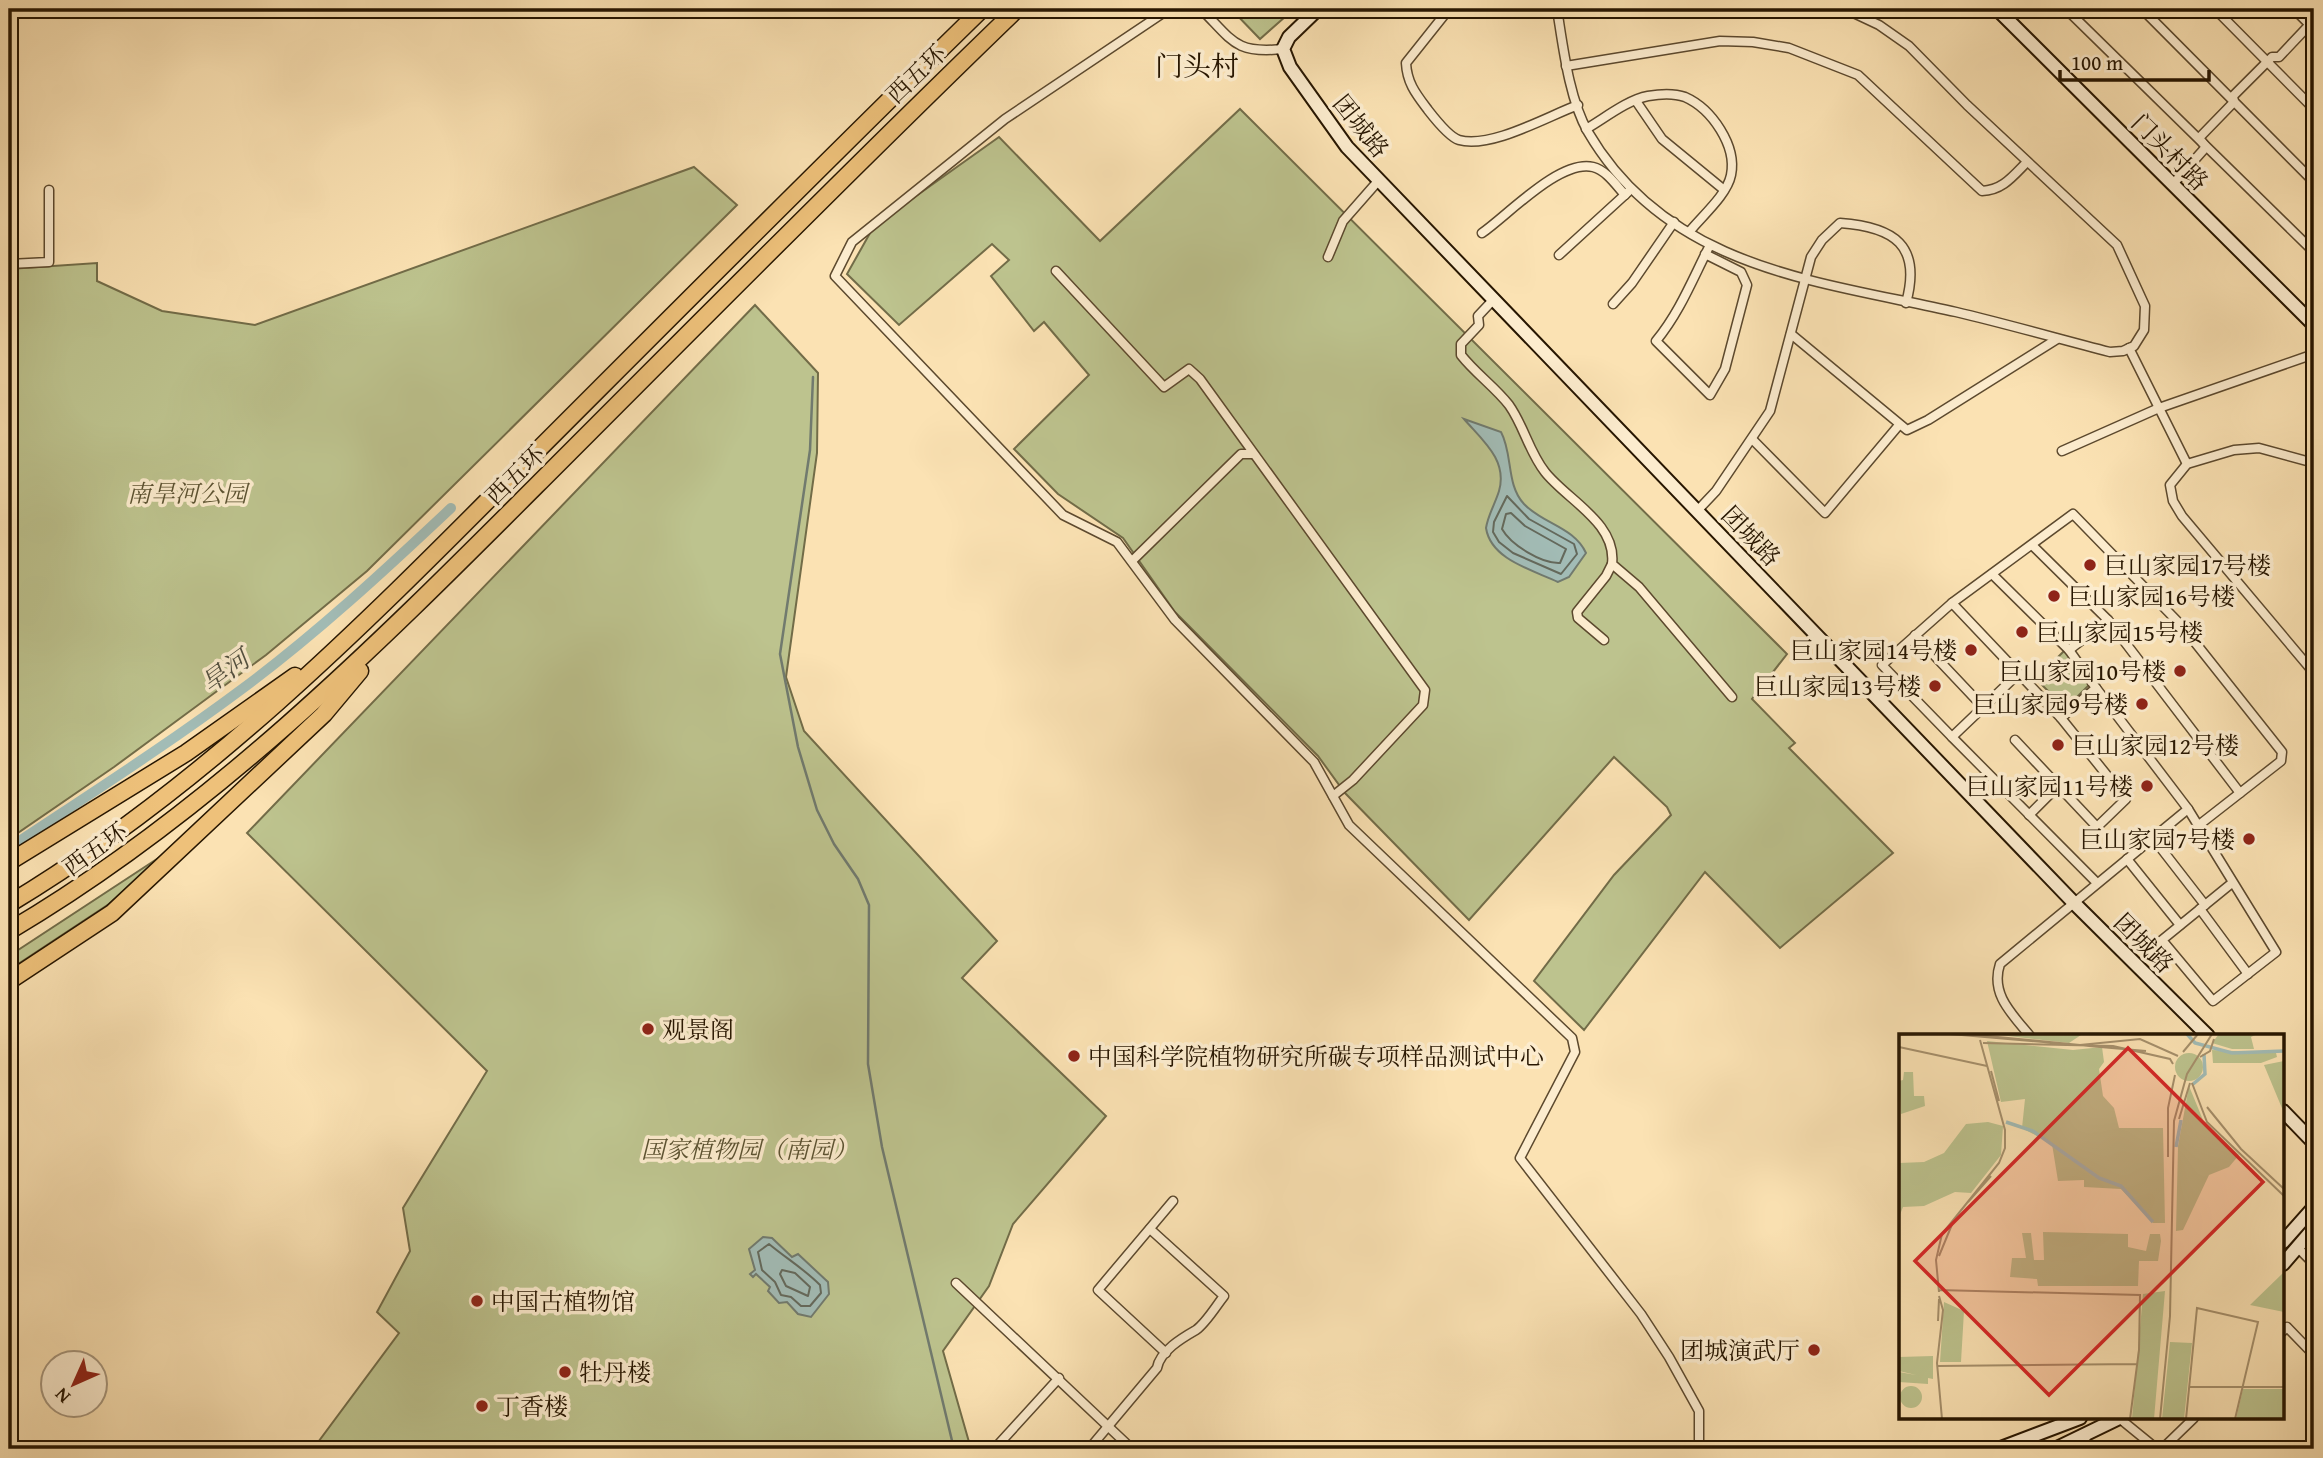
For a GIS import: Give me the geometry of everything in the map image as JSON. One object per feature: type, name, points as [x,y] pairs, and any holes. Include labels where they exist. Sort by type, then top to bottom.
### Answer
[{"type":"highway","name":"西五环","points":[[9,904],[147,812],[236,741],[352,637],[982,9]]},
{"type":"highway","name":"西五环","points":[[9,931],[65,898],[251,759],[403,619],[891,130],[1017,9]]},
{"type":"highway","points":[[9,981],[111,913],[324,714],[403,619]]},
{"type":"highway","points":[[9,862],[186,752],[352,637]]},
{"type":"street","points":[[1169,9],[1005,119],[852,242],[835,276],[1063,515],[1117,542],[1175,620],[1314,762],[1349,825],[1572,1038],[1575,1052],[1520,1158],[1641,1314],[1669,1357],[1699,1411],[1699,1449]]},
{"type":"street","points":[[1201,9],[1240,48],[1255,52],[1283,49],[1289,37],[1318,9]]},
{"type":"street","points":[[1449,9],[1406,62],[1407,80],[1431,114],[1456,140],[1476,142],[1499,136],[1578,105]]},
{"type":"street","points":[[1557,9],[1566,66],[1586,129],[1605,157],[1662,216],[1710,245],[1778,274],[2110,352],[2129,348],[2144,330],[2145,306],[2132,272],[2117,245],[2027,162],[1909,46],[1879,25],[1845,9]]},
{"type":"street","points":[[2066,9],[2314,252]]},
{"type":"street","points":[[2141,9],[2314,183]]},
{"type":"street","points":[[2215,9],[2314,109]]},
{"type":"street","points":[[2234,102],[2233,96],[2267,62],[2279,57],[2313,24],[2294,9]]},
{"type":"street","name":"门头村路","points":[[2003,11],[2314,325]]},
{"type":"street","points":[[1566,66],[1720,41],[1753,42],[1789,48],[1858,75],[1982,191],[1994,190],[2005,184],[2027,162]]},
{"type":"street","name":"团城路","points":[[1283,49],[1290,67],[1347,147],[2075,904],[2206,1034]]},
{"type":"street","points":[[1586,129],[1645,96],[1668,94],[1684,97],[1711,119],[1725,137],[1732,155],[1731,177],[1690,231]]},
{"type":"street","points":[[1636,101],[1662,139],[1723,189]]},
{"type":"street","points":[[2206,147],[2199,138],[2234,102]]},
{"type":"street","points":[[2173,184],[2206,147]]},
{"type":"street","points":[[1482,233],[1544,184],[1562,172],[1582,165],[1595,167],[1606,174],[1625,195]]},
{"type":"street","points":[[1328,257],[1343,221],[1379,180]]},
{"type":"street","points":[[1559,255],[1633,188]]},
{"type":"street","points":[[9,264],[48,262],[49,190]]},
{"type":"street","points":[[1613,304],[1632,283],[1674,222]]},
{"type":"street","points":[[1698,510],[1716,491],[1753,440],[1770,411],[1804,280],[1811,257],[1822,240],[1840,223],[1863,224],[1898,238],[1908,254],[1911,273],[1906,303]]},
{"type":"street","points":[[1705,254],[1741,272],[1748,285],[1724,369],[1710,395],[1656,341],[1679,309],[1705,254],[1710,245]]},
{"type":"street","points":[[1056,271],[1164,387],[1189,369],[1200,379],[1425,690],[1423,705],[1353,780],[1333,796]]},
{"type":"street","points":[[1494,299],[1478,316],[1479,325],[1461,344],[1461,355],[1507,402],[1545,471],[1602,529],[1613,554],[1612,564],[1606,576],[1577,611],[1578,618],[1604,640]]},
{"type":"street","points":[[1791,334],[1907,430],[1928,420],[2057,338]]},
{"type":"street","points":[[2129,348],[2187,464]]},
{"type":"street","points":[[2062,451],[2159,408],[2314,354]]},
{"type":"street","points":[[1753,440],[1825,513],[1899,425]]},
{"type":"street","points":[[2314,463],[2283,452],[2259,448],[2234,450],[2187,464],[2170,485],[2173,501],[2182,516],[2314,673]]},
{"type":"street","points":[[1132,561],[1241,454],[1252,454]]},
{"type":"street","points":[[2097,883],[1882,665],[1952,603],[2073,514],[2191,636],[2281,752],[2281,761],[2199,825]]},
{"type":"street","points":[[2032,544],[2108,620],[2240,793]]},
{"type":"street","points":[[1612,564],[1639,587],[1732,697]]},
{"type":"street","points":[[1992,573],[2069,650],[2199,825],[2276,952],[2213,1001],[2162,940],[2232,883]]},
{"type":"street","points":[[1952,603],[2061,718],[2126,799],[2097,827],[2015,740]]},
{"type":"street","points":[[2069,650],[2108,620]]},
{"type":"street","points":[[1915,635],[1983,707]]},
{"type":"street","points":[[1952,737],[2019,673]]},
{"type":"street","points":[[2061,718],[2096,688]]},
{"type":"street","points":[[2029,815],[2058,786]]},
{"type":"street","points":[[2029,1034],[2000,995],[1996,974],[2000,964],[2188,809]]},
{"type":"street","points":[[2153,838],[2248,974]]},
{"type":"street","points":[[2127,859],[2180,925]]},
{"type":"street","points":[[2284,1112],[2314,1143]]},
{"type":"street","points":[[1166,1353],[1098,1290],[1173,1201]]},
{"type":"street","points":[[2284,1241],[2314,1207]]},
{"type":"street","points":[[2284,1263],[2314,1228]]},
{"type":"street","points":[[1089,1449],[1157,1368],[1158,1360],[1188,1333],[1196,1330],[1224,1296],[1150,1229]]},
{"type":"street","points":[[2297,1247],[2314,1264]]},
{"type":"street","points":[[956,1283],[1132,1449]]},
{"type":"street","points":[[2284,1330],[2287,1327],[2314,1355]]},
{"type":"street","points":[[997,1446],[1059,1378]]},
{"type":"street","points":[[1998,1449],[2075,1420]]},
{"type":"street","points":[[2055,1449],[2115,1420]]},
{"type":"street","points":[[2121,1420],[2157,1449]]},
{"type":"street","points":[[2162,1449],[2192,1420]]},
{"type":"street","points":[[2081,1449],[2087,1435]]},
{"type":"green space","points":[[1231,9],[1294,9],[1260,39]]},
{"type":"green space","points":[[1240,109],[1787,654],[1752,699],[1795,743],[1789,748],[1893,853],[1780,948],[1705,872],[1584,1030],[1534,981],[1614,875],[1671,815],[1667,807],[1614,757],[1469,920],[1345,793],[1318,756],[1175,612],[1123,538],[1058,494],[1014,449],[1089,375],[1044,322],[1034,331],[991,276],[1009,260],[992,244],[899,325],[847,274],[874,226],[999,137],[1100,241]]},
{"type":"green space","name":"南旱河公园","points":[[694,167],[737,205],[367,571],[266,655],[114,767],[9,839],[9,269],[97,263],[97,281],[162,311],[255,325]]},
{"type":"green space","name":"国家植物园（南园）","points":[[755,305],[818,373],[817,453],[786,677],[804,731],[997,941],[962,978],[1106,1116],[1013,1224],[989,1286],[943,1351],[971,1449],[313,1449],[399,1333],[377,1312],[410,1251],[403,1208],[487,1071],[247,833]]},
{"type":"green space","points":[[2065,650],[2092,682],[2068,706],[2060,703],[2036,679]]},
{"type":"green space","points":[[166,853],[109,904],[9,970],[9,956]]},
{"type":"water","points":[[1464,419],[1501,432],[1518,496],[1532,511],[1566,531],[1581,544],[1586,553],[1569,577],[1558,582],[1526,568],[1504,556],[1490,539],[1486,528],[1499,491],[1500,470],[1492,451]]},
{"type":"water","points":[[763,1237],[772,1238],[792,1257],[798,1254],[828,1282],[829,1294],[811,1317],[798,1314],[787,1302],[779,1303],[768,1291],[770,1287],[756,1274],[753,1277],[750,1274],[755,1270],[749,1249]]},
{"type":"waterway","points":[[813,377],[810,450],[780,654],[798,747],[817,810],[834,844],[858,879],[869,905],[868,1064],[882,1147],[954,1449]]},
{"type":"waterway","name":"旱河","points":[[9,848],[242,689],[349,602],[451,508]]},
{"type":"place","name":"巨山家园17号楼","points":[[2090,565]]},
{"type":"place","name":"巨山家园16号楼","points":[[2054,596]]},
{"type":"place","name":"巨山家园15号楼","points":[[2022,632]]},
{"type":"place","name":"巨山家园14号楼","points":[[1971,650]]},
{"type":"place","name":"巨山家园10号楼","points":[[2180,671]]},
{"type":"place","name":"巨山家园13号楼","points":[[1935,686]]},
{"type":"place","name":"巨山家园9号楼","points":[[2142,704]]},
{"type":"place","name":"巨山家园12号楼","points":[[2058,745]]},
{"type":"place","name":"巨山家园11号楼","points":[[2147,786]]},
{"type":"place","name":"巨山家园7号楼","points":[[2249,839]]},
{"type":"place","name":"观景阁","points":[[648,1029]]},
{"type":"place","name":"中国科学院植物研究所碳专项样品测试中心","points":[[1074,1056]]},
{"type":"place","name":"中国古植物馆","points":[[477,1301]]},
{"type":"place","name":"团城演武厅","points":[[1814,1350]]},
{"type":"place","name":"牡丹楼","points":[[565,1372]]},
{"type":"place","name":"丁香楼","points":[[482,1406]]},
{"type":"district","name":"门头村","points":[[1197,65]]}]
